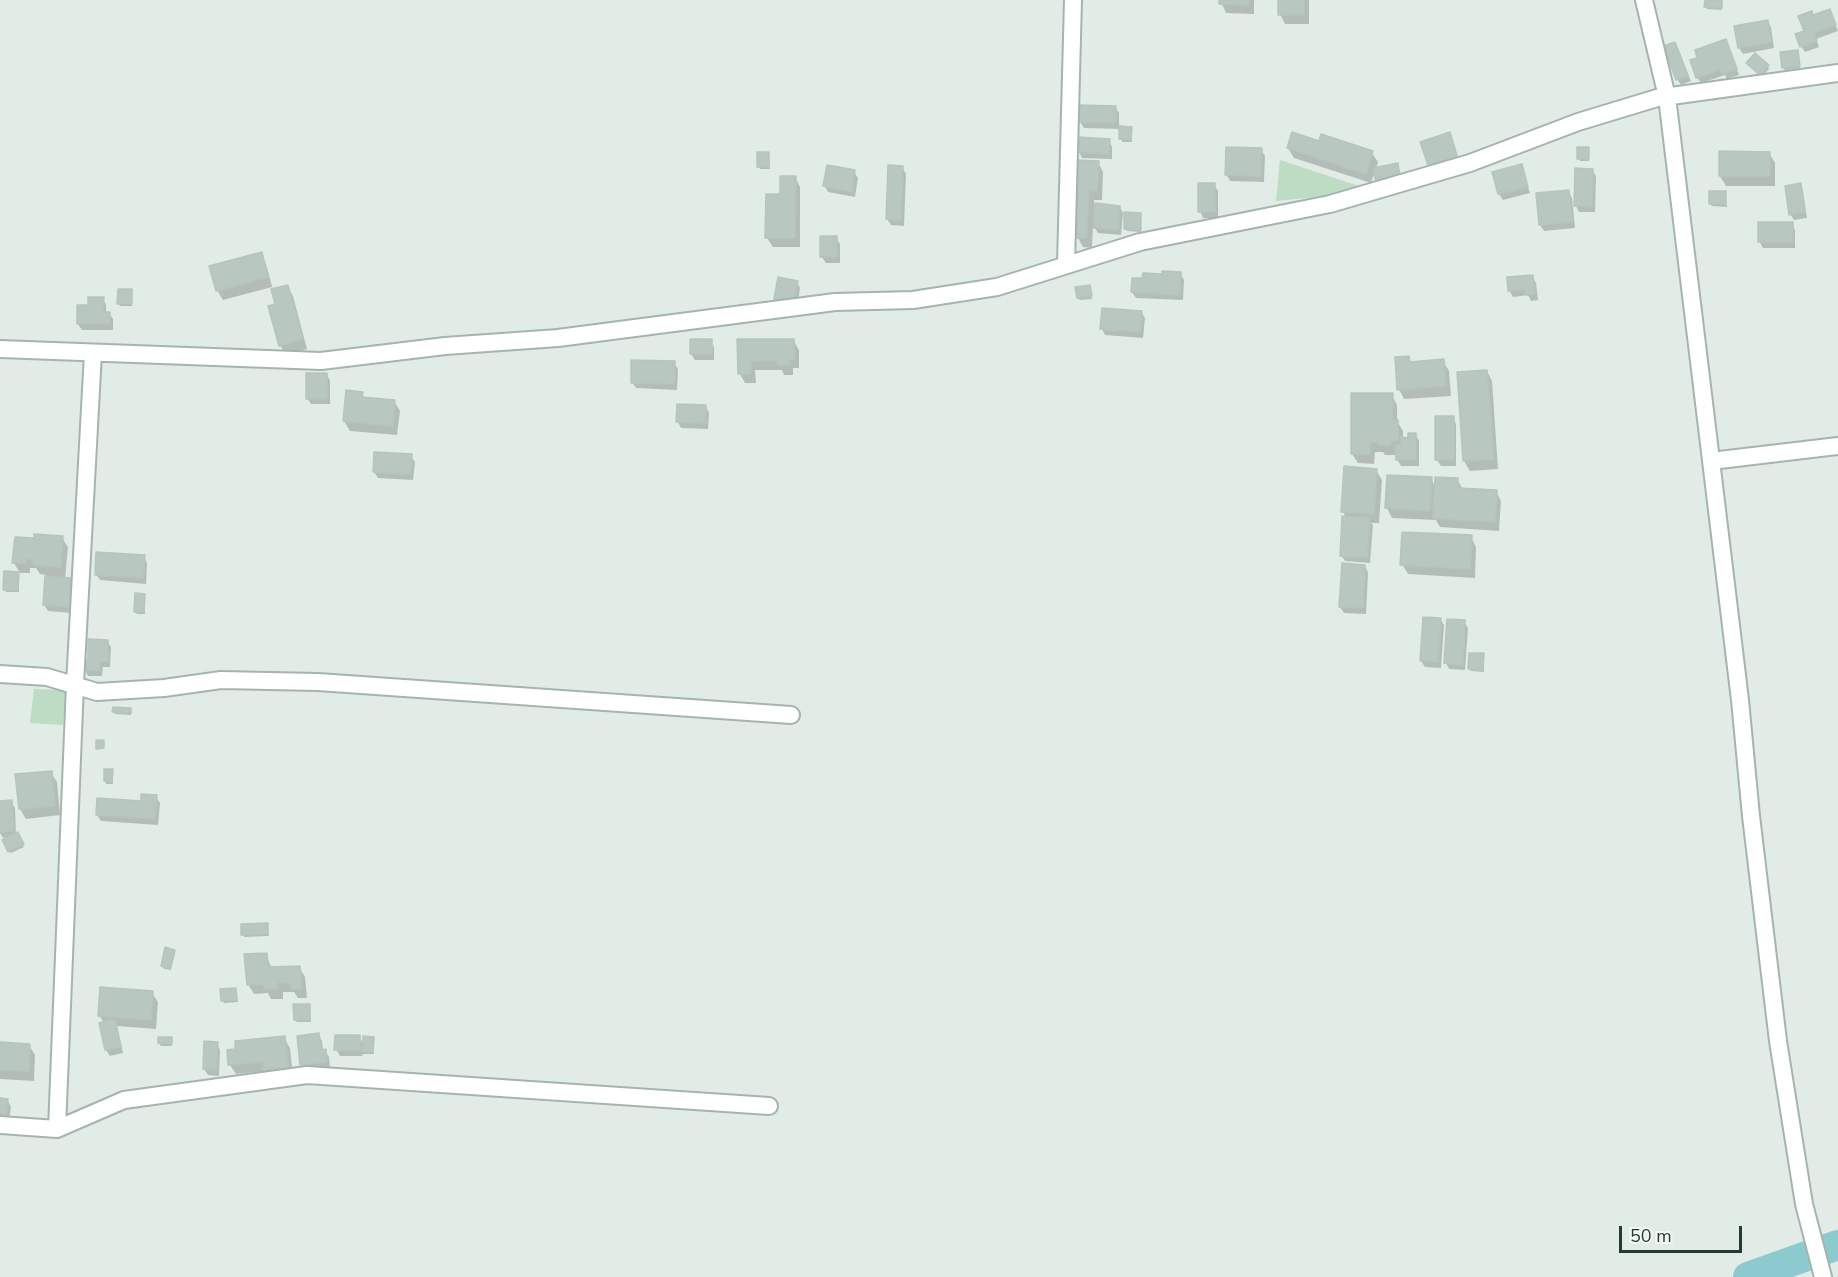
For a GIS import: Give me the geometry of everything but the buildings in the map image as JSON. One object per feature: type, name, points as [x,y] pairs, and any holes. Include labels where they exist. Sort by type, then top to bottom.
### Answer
[{"type":"street","points":[[1066,264],[1073,0]]},
{"type":"street","points":[[1644,0],[1667,96],[1740,700],[1776,1030],[1804,1204],[1823,1277]]},
{"type":"street","points":[[0,349],[321,361],[445,346],[558,338],[835,302],[912,300],[997,287],[1140,242],[1330,204],[1470,163],[1578,122],[1667,96],[1838,73]]},
{"type":"street","points":[[57,1129],[75,684],[93,353]]},
{"type":"street","points":[[1711,461],[1838,446]]},
{"type":"street","points":[[0,674],[47,677],[97,692],[164,688],[221,680],[318,682],[791,715]]},
{"type":"street","points":[[0,1125],[57,1129],[124,1100],[307,1075],[769,1106]]},
{"type":"green space","points":[[1280,160],[1359,186],[1345,194],[1276,201]]},
{"type":"green space","points":[[34,689],[66,690],[63,725],[30,723]]},
{"type":"waterway","points":[[1748,1277],[1838,1245]]}]
